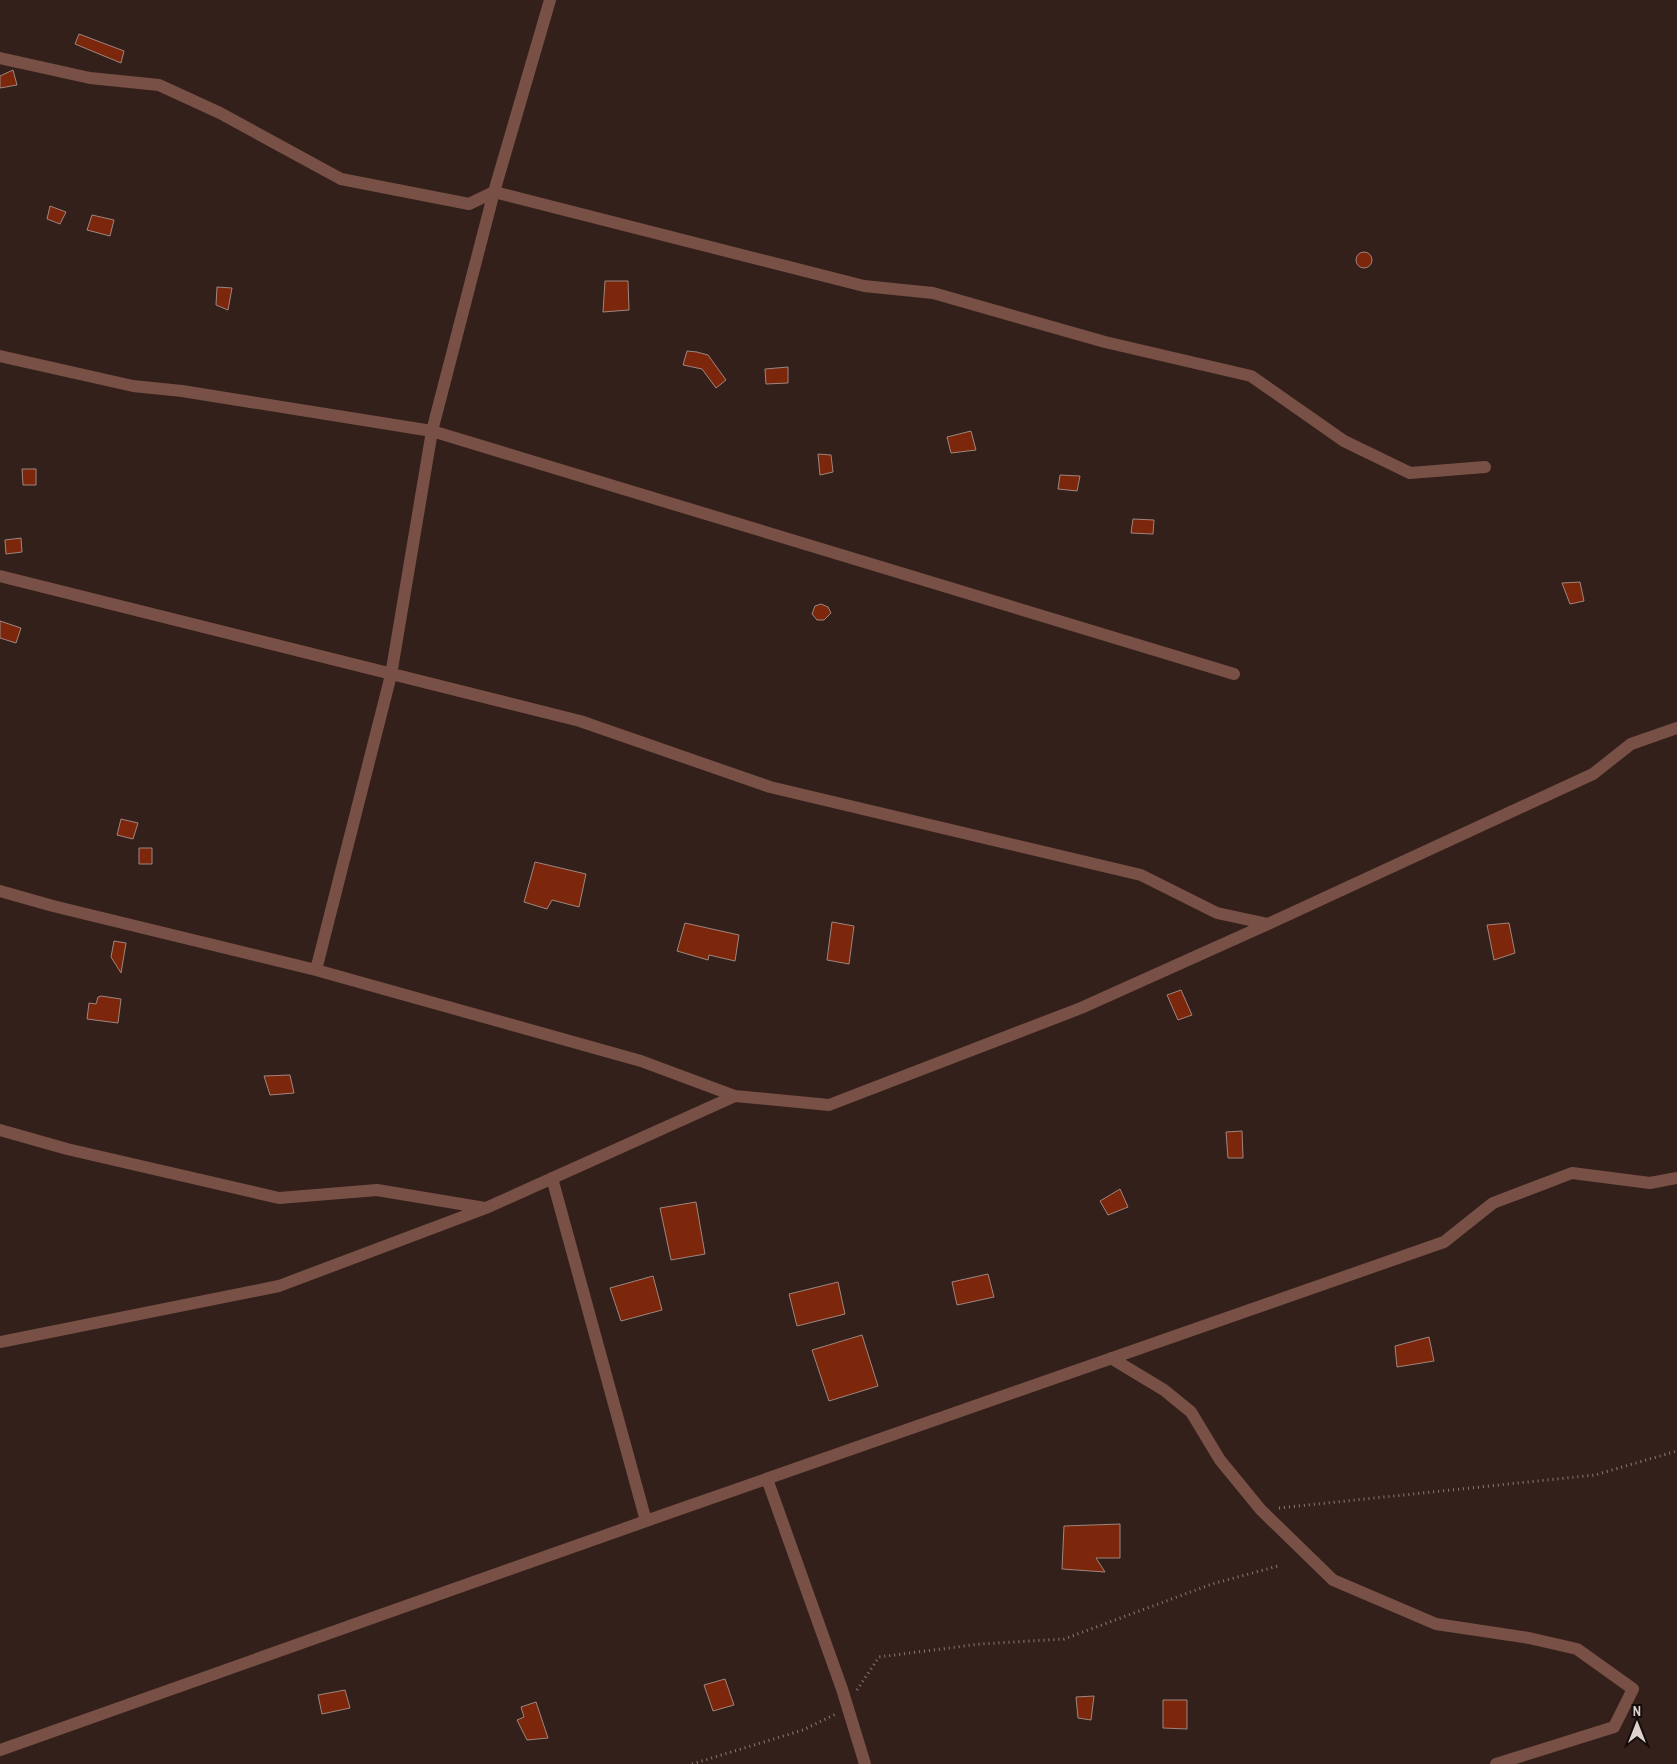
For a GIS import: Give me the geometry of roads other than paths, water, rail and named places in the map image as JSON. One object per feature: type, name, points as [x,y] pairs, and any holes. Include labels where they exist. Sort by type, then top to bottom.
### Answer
[{"type":"street","points":[[316,970],[391,675],[432,431],[494,192],[550,0]]},
{"type":"street","points":[[0,58],[90,78],[159,85],[220,113],[341,179],[469,204],[494,192],[864,286],[933,293],[1105,342],[1251,376],[1344,442],[1410,473],[1484,467]]},
{"type":"street","points":[[0,356],[133,386],[182,391],[432,431],[1234,674]]},
{"type":"street","points":[[0,576],[580,721],[770,787],[1141,875],[1217,912],[1268,924]]},
{"type":"street","points":[[0,891],[316,970],[641,1061],[734,1096],[830,1105],[1081,1008],[1593,774],[1631,744],[1677,728]]},
{"type":"street","points":[[0,1342],[279,1286],[486,1208],[734,1096]]},
{"type":"street","points":[[0,1130],[67,1149],[279,1198],[376,1190],[486,1208]]},
{"type":"street","points":[[0,1750],[646,1521],[1444,1242],[1493,1203],[1572,1173],[1650,1182],[1677,1178]]},
{"type":"street","points":[[552,1178],[646,1521]]},
{"type":"street","points":[[1111,1358],[1164,1390],[1191,1412],[1220,1460],[1261,1510],[1333,1580],[1436,1624],[1529,1638],[1577,1649],[1632,1689],[1614,1727],[1496,1764]]},
{"type":"street","points":[[767,1479],[848,1708],[865,1764]]}]
